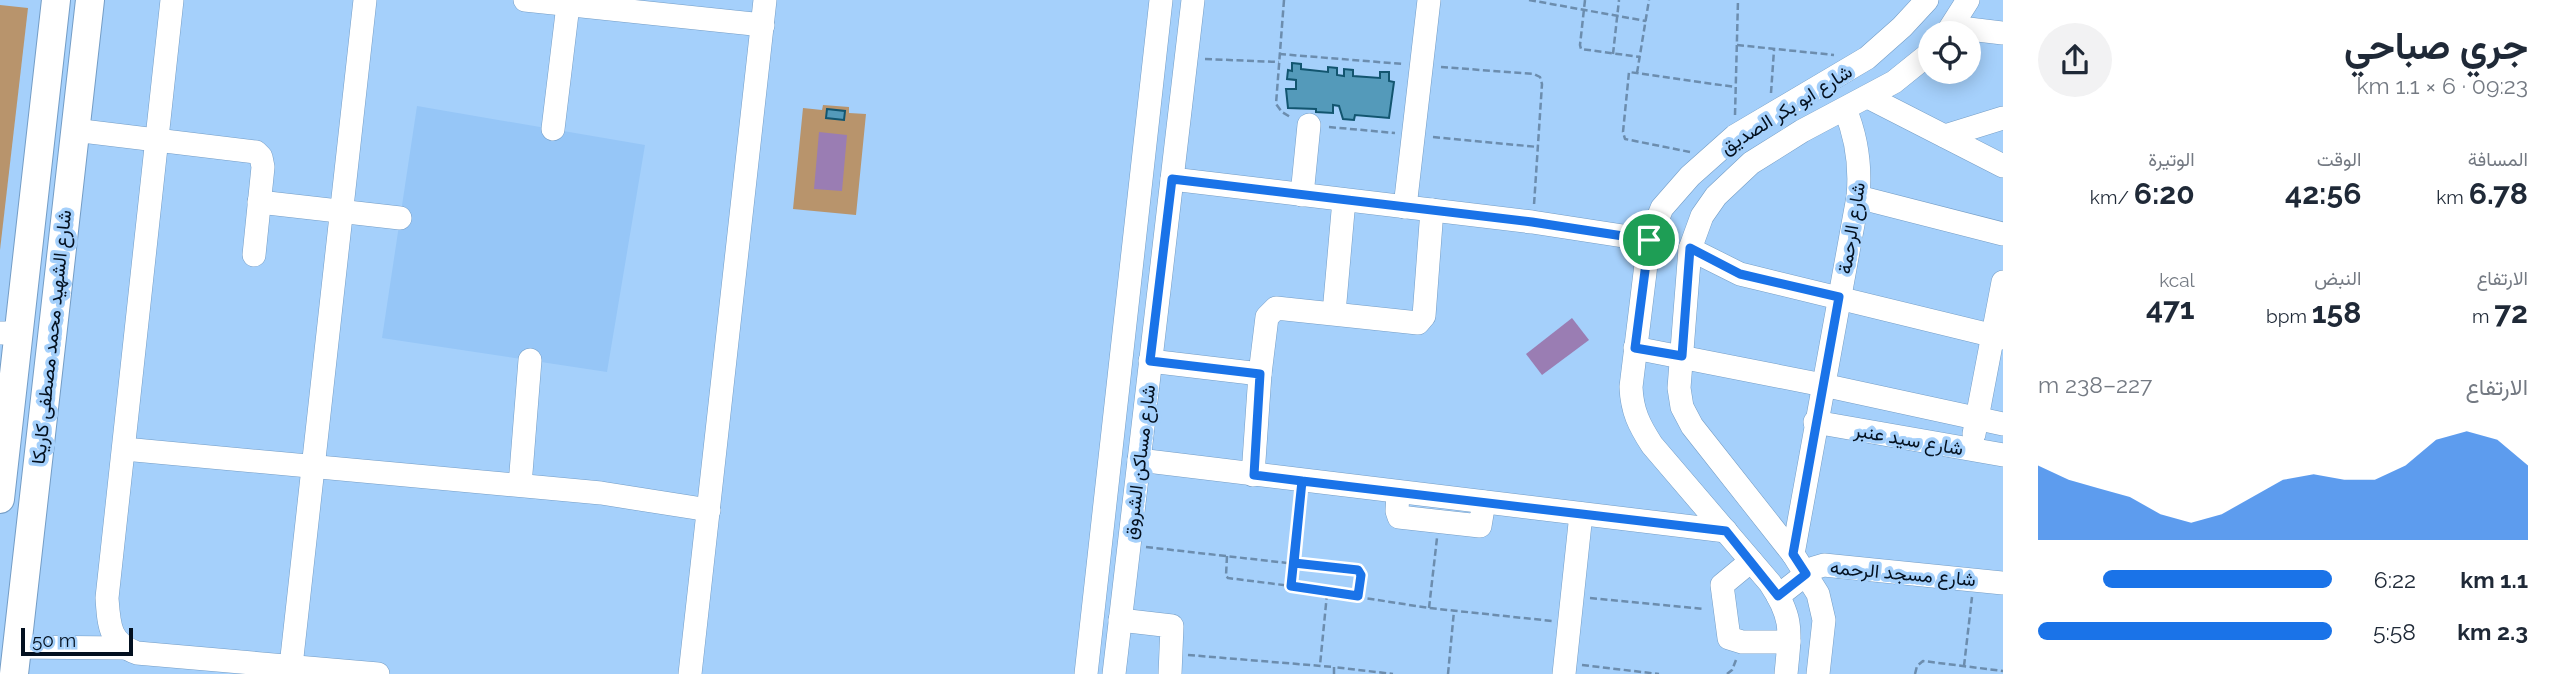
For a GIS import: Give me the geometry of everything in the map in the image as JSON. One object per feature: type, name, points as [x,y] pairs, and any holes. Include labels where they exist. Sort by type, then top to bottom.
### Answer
[{"type":"main road","name":"شارع الشهيد محمد مصطفى كاريكا","points":[[15,660],[75,130],[71,2]]},
{"type":"main road","name":"شارع الشهيد محمد مصطفى كاريكا","points":[[0,499],[9,343],[71,2]]},
{"type":"street","points":[[123,648],[111,633],[107,598],[172,0]]},
{"type":"street","points":[[290,666],[365,0]]},
{"type":"street","points":[[525,0],[763,25]]},
{"type":"street","points":[[690,674],[765,0]]},
{"type":"street","name":"شارع مساكن الشروق","points":[[1086,674],[1161,0]]},
{"type":"street","name":"شارع مساكن الشروق","points":[[1114,674],[1192,0]]},
{"type":"street","points":[[1405,207],[1429,0]]},
{"type":"street","name":"شارع ابو بكر الصديق","points":[[1786,674],[1789,622],[1778,596],[1652,445],[1637,423],[1631,387],[1649,240],[1662,208],[1735,136],[1867,58],[1927,0]]},
{"type":"street","points":[[1955,21],[1968,0]]},
{"type":"street","points":[[553,129],[568,5]]},
{"type":"street","points":[[1981,32],[2003,33]]},
{"type":"street","name":"شارع ابو بكر الصديق","points":[[1818,674],[1824,610],[1818,594],[1793,554],[1686,416],[1679,398],[1690,248],[1702,216],[1716,196],[1751,163],[1802,131],[1894,82],[1918,63]]},
{"type":"street","points":[[1868,97],[2003,166]]},
{"type":"street","name":"شارع الرحمة","points":[[1793,554],[1858,197],[1857,143],[1845,109]]},
{"type":"street","points":[[1945,136],[2003,118]]},
{"type":"street","points":[[1302,195],[1309,125]]},
{"type":"street","points":[[75,130],[256,152],[261,157],[263,167],[254,256]]},
{"type":"street","points":[[1172,179],[1532,222],[1649,240]]},
{"type":"street","points":[[1858,197],[2003,234]]},
{"type":"street","points":[[1334,313],[1344,200]]},
{"type":"street","points":[[259,202],[400,218]]},
{"type":"street","points":[[1254,475],[1260,374],[1267,317],[1270,312],[1283,307],[1415,323],[1421,321],[1424,316],[1432,210]]},
{"type":"street","points":[[1135,232],[1149,240],[1165,237]]},
{"type":"street","points":[[1690,248],[1740,274],[1998,336]]},
{"type":"street","points":[[1131,272],[1146,264],[1157,268],[1160,273]]},
{"type":"street","points":[[1971,449],[1976,419],[1998,336],[2003,282]]},
{"type":"street","points":[[1635,348],[2003,424]]},
{"type":"street","points":[[520,485],[530,360]]},
{"type":"street","points":[[1150,361],[1260,374]]},
{"type":"street","name":"شارع سيد عنبر","points":[[1815,422],[2003,455]]},
{"type":"street","points":[[124,449],[601,493],[709,510]]},
{"type":"street","points":[[1139,460],[1726,531]]},
{"type":"street","points":[[1398,492],[1399,517],[1439,523],[1480,526],[1484,502]]},
{"type":"street","points":[[1564,668],[1581,514]]},
{"type":"street","points":[[1751,561],[1722,585],[1731,640],[1789,642]]},
{"type":"street","name":"شارع مسجد الرحمه","points":[[1806,574],[1819,566],[1832,565],[2003,583]]},
{"type":"street","points":[[1778,596],[1806,574]]},
{"type":"street","points":[[1120,620],[1172,626],[1171,664]]},
{"type":"street","points":[[15,660],[123,648],[137,653],[378,674]]},
{"type":"path","points":[[1284,0],[1276,104],[1287,116],[1309,125]]},
{"type":"path","points":[[1530,0],[1646,21]]},
{"type":"path","points":[[1586,0],[1581,49],[1640,57]]},
{"type":"path","points":[[1613,54],[1619,0]]},
{"type":"path","points":[[1637,73],[1649,0]]},
{"type":"path","points":[[1735,136],[1738,0]]},
{"type":"path","points":[[1737,45],[1867,58]]},
{"type":"path","points":[[1773,113],[1771,91],[1774,49]]},
{"type":"path","points":[[1186,58],[1279,62]]},
{"type":"path","points":[[1710,158],[1676,148],[1625,139],[1623,132],[1627,74],[1629,72],[1735,87]]},
{"type":"path","points":[[1532,222],[1542,84],[1534,74]]},
{"type":"path","points":[[1291,586],[1302,481]]},
{"type":"path","points":[[1429,608],[1439,523]]},
{"type":"path","points":[[1129,545],[1358,570],[1361,575],[1358,596]]},
{"type":"path","points":[[1227,556],[1228,578],[1429,608],[1569,622]]},
{"type":"path","points":[[1964,666],[1974,580]]},
{"type":"path","points":[[1320,665],[1326,592]]},
{"type":"path","points":[[1573,596],[1725,611]]},
{"type":"path","points":[[1448,674],[1454,611]]},
{"type":"path","points":[[1915,674],[1917,666],[1923,661],[2003,671]]},
{"type":"path","points":[[1171,664],[1320,665],[1393,674]]},
{"type":"path","points":[[1334,667],[1334,674]]},
{"type":"path","points":[[1564,668],[1659,674]]},
{"type":"shaded area","points":[[0,5],[28,8],[0,250]]},
{"type":"shaded area","points":[[823,105],[849,107],[849,113],[866,114],[856,215],[793,209],[803,108],[822,110]]},
{"type":"shaded area","points":[[417,106],[645,145],[607,372],[382,338]]},
{"type":"shaded area","points":[[819,132],[847,135],[842,191],[814,189]]},
{"type":"shaded area","points":[[1572,318],[1589,340],[1542,375],[1526,354]]},
{"type":"building","points":[[1292,63],[1301,64],[1301,69],[1328,72],[1328,67],[1337,68],[1337,75],[1344,76],[1344,69],[1353,70],[1353,76],[1380,78],[1380,72],[1389,72],[1389,81],[1394,82],[1389,118],[1355,115],[1354,120],[1343,119],[1339,106],[1333,105],[1333,113],[1288,108],[1286,89],[1296,89],[1296,80],[1287,79],[1288,70],[1292,71]]},
{"type":"building","points":[[827,109],[845,111],[844,120],[826,118]]},
{"type":"route","points":[[1649,240],[1532,222],[1172,179],[1150,361],[1260,374],[1254,475],[1302,481],[1291,586],[1358,596],[1361,575],[1358,570],[1294,563],[1302,481],[1726,531],[1778,596],[1806,574],[1793,554],[1839,297],[1740,274],[1690,248],[1682,356],[1635,348],[1649,240]]}]
